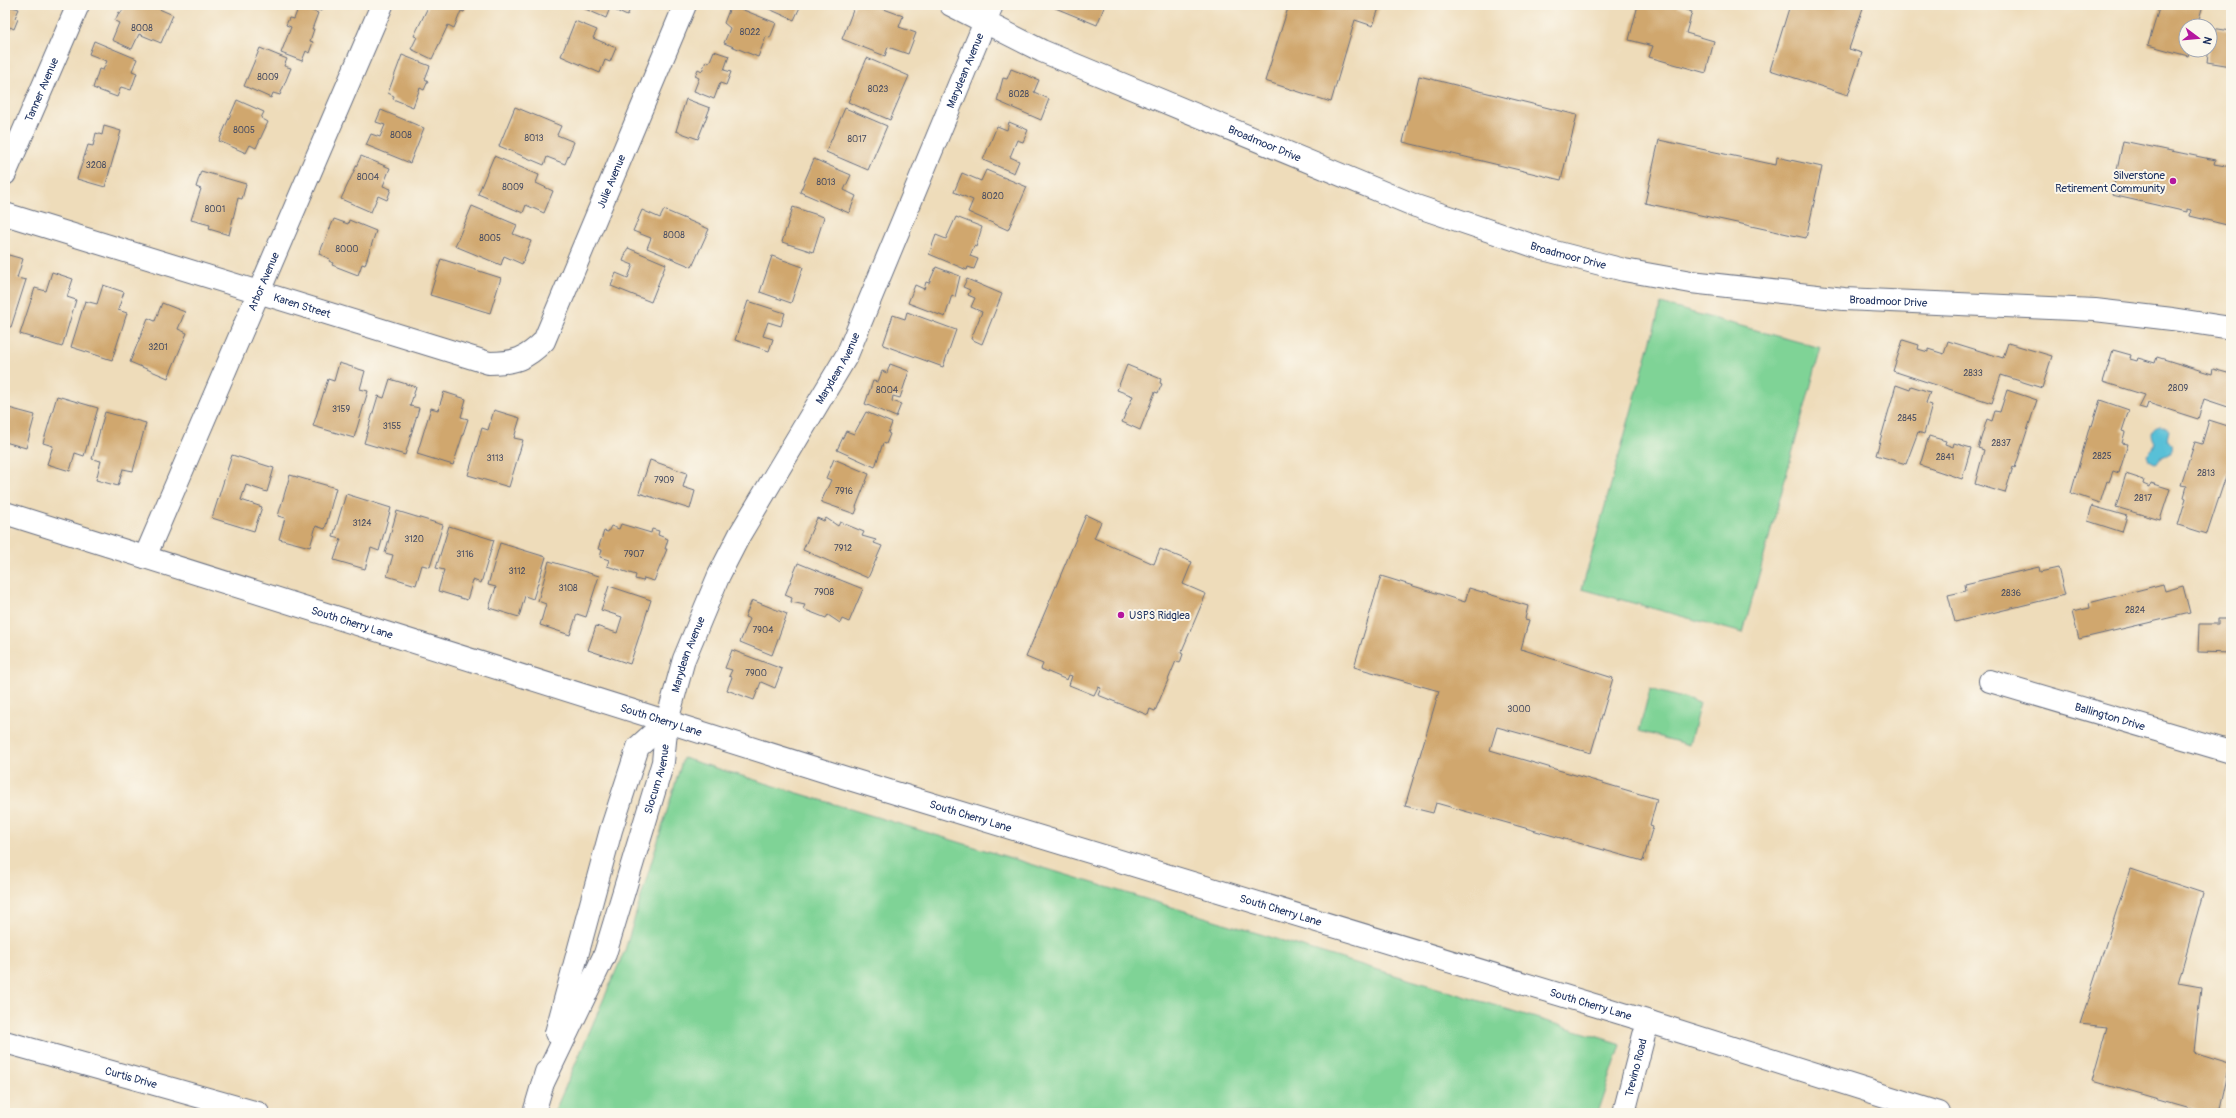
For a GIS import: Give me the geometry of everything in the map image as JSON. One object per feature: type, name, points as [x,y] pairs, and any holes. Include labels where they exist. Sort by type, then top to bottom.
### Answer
[{"type":"street","name":"Tanner Avenue","points":[[5,174],[78,5]]},
{"type":"street","name":"Arbor Avenue","points":[[145,557],[382,5]]},
{"type":"street","name":"Julie Avenue","points":[[531,354],[544,341],[685,5]]},
{"type":"street","name":"Broadmoor Drive","points":[[951,5],[988,14],[1042,51],[1416,206],[1543,249],[1624,270],[1692,282],[1844,299],[2095,310],[2231,328]]},
{"type":"street","name":"Marydean Avenue","points":[[667,721],[684,659],[719,575],[744,527],[847,355],[988,14]]},
{"type":"street","name":"Karen Street","points":[[5,214],[489,363],[510,363],[531,354]]},
{"type":"street","name":"South Cherry Lane","points":[[5,513],[846,778],[1650,1022],[1939,1113]]},
{"type":"street","name":"Ballington Drive","points":[[1990,681],[2231,752]]},
{"type":"street","name":"Slocum Avenue","points":[[534,1113],[611,830],[638,747],[667,721]]},
{"type":"street","name":"Slocum Avenue","points":[[542,1085],[605,954],[663,762],[667,721]]},
{"type":"street","name":"Trevino Road","points":[[1624,1113],[1644,1035],[1650,1022]]},
{"type":"street","name":"Curtis Drive","points":[[5,1042],[258,1113]]},
{"type":"green space","points":[[1661,304],[1821,348],[1743,633],[1582,589]]},
{"type":"green space","points":[[1650,689],[1700,703],[1689,745],[1639,731]]},
{"type":"green space","points":[[683,758],[1621,1044],[1598,1113],[554,1113],[625,950]]},
{"type":"water","points":[[2161,425],[2169,430],[2167,439],[2171,445],[2171,450],[2169,454],[2162,457],[2160,462],[2155,464],[2149,461],[2147,455],[2153,449],[2155,442],[2152,436],[2152,431],[2155,427]]},
{"type":"building","points":[[5,5],[19,9],[15,18],[18,19],[14,29],[10,27],[5,39]]},
{"type":"building","points":[[121,5],[150,5],[173,15],[161,43],[139,34],[132,49],[112,40],[119,23],[115,21],[119,12],[121,13],[123,9],[120,8]]},
{"type":"building","points":[[305,5],[324,5],[321,11]]},
{"type":"building","points":[[429,5],[467,5],[464,12],[461,11],[454,28],[448,25],[432,59],[411,49],[417,37],[414,36]]},
{"type":"building","points":[[576,5],[632,5],[627,16],[610,8],[606,18]]},
{"type":"building","points":[[731,5],[776,23],[770,38],[766,37],[758,57],[724,43],[730,28],[724,23]]},
{"type":"building","points":[[760,5],[801,5],[794,20]]},
{"type":"building","points":[[855,5],[873,5],[903,16],[899,27],[916,33],[908,54],[888,47],[885,56],[842,39]]},
{"type":"building","points":[[1054,5],[1105,5],[1097,25],[1053,7]]},
{"type":"building","points":[[1289,5],[1380,5],[1373,26],[1355,20],[1331,102],[1265,81]]},
{"type":"building","points":[[1638,5],[1677,5],[1677,7],[1692,12],[1686,33],[1714,41],[1706,73],[1649,57],[1653,46],[1629,40]]},
{"type":"building","points":[[1790,5],[1864,5],[1849,49],[1862,53],[1848,95],[1770,70]]},
{"type":"building","points":[[2160,5],[2203,5],[2199,18],[2178,18],[2178,53],[2148,45]]},
{"type":"building","points":[[299,6],[318,13],[312,29],[314,29],[310,41],[313,42],[309,53],[306,51],[302,61],[281,53],[291,27],[286,25],[289,18],[294,19]]},
{"type":"building","points":[[575,21],[597,30],[593,38],[616,48],[610,62],[605,60],[600,73],[561,56]]},
{"type":"building","points":[[2218,29],[2231,31],[2231,66],[2207,62],[2208,58],[2218,58]]},
{"type":"building","points":[[94,41],[137,59],[132,71],[137,73],[131,90],[121,87],[117,97],[93,88],[99,69],[103,70],[107,61],[89,54]]},
{"type":"building","points":[[260,48],[287,59],[284,66],[291,68],[280,95],[273,93],[271,98],[244,86]]},
{"type":"building","points":[[714,51],[729,56],[724,70],[731,72],[726,85],[720,83],[714,99],[694,91],[699,78],[695,76],[698,69],[702,71],[706,61],[709,63]]},
{"type":"building","points":[[402,55],[430,66],[425,79],[428,81],[424,90],[420,88],[413,107],[393,99],[394,96],[388,93]]},
{"type":"building","points":[[867,58],[909,76],[890,120],[848,102]]},
{"type":"building","points":[[1011,69],[1039,80],[1034,92],[1049,99],[1041,120],[997,101],[1003,78],[1007,79]]},
{"type":"building","points":[[1419,76],[1577,115],[1561,180],[1403,142]]},
{"type":"building","points":[[686,99],[710,108],[698,139],[676,131]]},
{"type":"building","points":[[237,100],[264,112],[261,118],[268,122],[256,148],[250,145],[246,153],[219,141]]},
{"type":"building","points":[[515,107],[561,126],[557,135],[574,142],[565,164],[547,157],[544,165],[499,146]]},
{"type":"building","points":[[845,108],[887,126],[868,170],[826,152]]},
{"type":"building","points":[[381,110],[424,128],[410,163],[366,145],[371,134],[380,137],[385,125],[376,122]]},
{"type":"building","points":[[1009,122],[1028,130],[1023,142],[1017,140],[1010,157],[1019,161],[1014,173],[983,160],[997,126],[1007,130]]},
{"type":"building","points":[[104,126],[121,131],[105,187],[77,179],[88,145],[93,146],[96,133],[102,135]]},
{"type":"building","points":[[1659,140],[1776,165],[1777,157],[1822,167],[1806,238],[1645,203]]},
{"type":"building","name":"Silverstone Retirement Community","points":[[2123,141],[2215,160],[2214,164],[2231,167],[2231,226],[2190,216],[2191,210],[2187,209],[2187,212],[2112,195]]},
{"type":"building","points":[[361,156],[390,168],[383,186],[391,189],[387,200],[378,196],[371,212],[341,199]]},
{"type":"building","points":[[494,156],[539,175],[536,183],[553,191],[544,213],[526,205],[523,213],[478,194]]},
{"type":"building","points":[[814,159],[851,175],[844,190],[856,196],[849,213],[800,192]]},
{"type":"building","points":[[986,170],[1027,187],[1008,230],[968,212],[973,200],[954,192],[962,173],[981,181]]},
{"type":"building","points":[[201,171],[246,184],[242,199],[238,198],[229,235],[209,229],[210,225],[191,220],[201,189],[196,187]]},
{"type":"building","points":[[472,206],[517,225],[513,234],[531,241],[522,264],[504,256],[501,265],[455,246]]},
{"type":"building","points":[[793,207],[824,217],[813,252],[782,242]]},
{"type":"building","points":[[642,210],[660,218],[664,210],[709,229],[692,267],[647,248],[651,238],[633,231]]},
{"type":"building","points":[[956,217],[982,227],[976,247],[974,246],[970,256],[978,259],[974,269],[968,267],[967,270],[929,254],[936,235],[946,239]]},
{"type":"building","points":[[334,219],[348,224],[349,220],[376,231],[365,265],[362,264],[358,275],[332,265],[333,263],[329,261],[330,259],[319,254]]},
{"type":"building","points":[[628,248],[666,264],[651,302],[611,286],[616,273],[628,278],[633,265],[623,261]]},
{"type":"building","points":[[5,254],[23,259],[17,278],[26,280],[11,327],[5,326]]},
{"type":"building","points":[[772,256],[803,267],[791,303],[760,292]]},
{"type":"building","points":[[441,259],[501,278],[490,313],[430,295]]},
{"type":"building","points":[[936,267],[960,276],[955,297],[952,295],[945,317],[908,303],[915,285],[924,289],[926,282],[929,283]]},
{"type":"building","points":[[52,272],[73,279],[67,297],[76,300],[62,347],[20,334],[35,288],[46,291]]},
{"type":"building","points":[[967,279],[1002,294],[982,344],[971,339],[982,312],[971,307],[975,298],[968,295],[970,290],[963,287]]},
{"type":"building","points":[[103,285],[124,292],[118,310],[127,313],[112,360],[71,347],[85,301],[97,304]]},
{"type":"building","points":[[748,301],[785,313],[781,326],[768,322],[763,336],[773,339],[769,351],[735,340]]},
{"type":"building","points":[[162,303],[185,312],[178,329],[187,333],[168,378],[130,362],[148,318],[155,321]]},
{"type":"building","points":[[907,312],[956,330],[943,367],[883,345],[893,315],[905,319]]},
{"type":"building","points":[[1903,340],[1919,345],[1918,349],[1928,352],[1928,349],[1944,354],[1948,341],[2003,358],[2008,343],[2052,356],[2042,388],[2001,375],[1992,403],[1893,371]]},
{"type":"building","points":[[2113,350],[2131,355],[2130,359],[2137,361],[2138,358],[2155,363],[2157,357],[2212,374],[2213,369],[2231,374],[2231,408],[2204,399],[2198,419],[2148,403],[2146,409],[2139,407],[2145,395],[2103,382]]},
{"type":"building","points":[[339,363],[365,371],[360,389],[368,391],[354,438],[313,426],[328,379],[334,381]]},
{"type":"building","points":[[890,364],[909,371],[900,398],[893,396],[892,401],[901,404],[896,417],[865,404],[873,381],[878,382],[882,371],[887,373]]},
{"type":"building","points":[[1127,365],[1161,379],[1160,383],[1162,384],[1158,393],[1155,392],[1140,430],[1122,422],[1133,396],[1117,390]]},
{"type":"building","points":[[390,379],[416,387],[410,406],[419,408],[405,455],[364,443],[378,396],[384,398]]},
{"type":"building","points":[[1896,385],[1910,390],[1911,386],[1930,392],[1926,403],[1932,405],[1924,434],[1918,432],[1906,464],[1876,455]]},
{"type":"building","points":[[2007,390],[2037,400],[2015,468],[2013,467],[2005,493],[1975,484],[1984,450],[1978,448],[1987,419],[1992,421],[1995,411],[2000,412]]},
{"type":"building","points":[[444,392],[466,399],[461,417],[468,419],[453,465],[417,454],[431,408],[438,410]]},
{"type":"building","points":[[57,396],[98,408],[84,456],[75,453],[70,471],[47,464],[53,446],[43,443]]},
{"type":"building","points":[[2100,400],[2129,410],[2122,431],[2125,432],[2122,443],[2128,444],[2119,473],[2113,471],[2109,482],[2107,481],[2100,503],[2071,493],[2090,425],[2092,426]]},
{"type":"building","points":[[5,407],[35,415],[26,448],[5,442]]},
{"type":"building","points":[[494,410],[520,418],[514,438],[523,440],[509,487],[468,475],[482,428],[488,430]]},
{"type":"building","points":[[105,412],[146,423],[133,471],[123,469],[118,486],[96,480],[101,461],[92,459]]},
{"type":"building","points":[[866,412],[892,423],[888,433],[890,434],[886,444],[883,443],[875,467],[837,450],[846,431],[854,434]]},
{"type":"building","points":[[2209,420],[2231,427],[2231,461],[2207,534],[2178,525],[2186,498],[2184,497],[2187,486],[2181,485],[2195,442],[2202,444]]},
{"type":"building","points":[[1929,436],[1946,441],[1945,444],[1953,447],[1954,443],[1971,448],[1962,479],[1920,465]]},
{"type":"building","points":[[232,455],[274,468],[267,492],[246,485],[241,500],[262,507],[254,531],[212,518]]},
{"type":"building","points":[[834,459],[869,474],[856,507],[857,509],[855,514],[821,502],[831,480],[826,478]]},
{"type":"building","points":[[650,460],[687,473],[683,487],[695,491],[690,509],[639,493]]},
{"type":"building","points":[[2126,474],[2144,480],[2143,484],[2150,487],[2151,483],[2170,489],[2160,520],[2116,507]]},
{"type":"building","points":[[290,475],[336,488],[325,529],[316,526],[310,547],[279,539],[285,518],[278,516]]},
{"type":"building","points":[[346,494],[391,508],[379,551],[371,548],[365,569],[334,560],[341,539],[333,537]]},
{"type":"building","points":[[2092,506],[2127,516],[2122,532],[2088,521]]},
{"type":"building","points":[[397,511],[443,525],[430,567],[422,565],[416,585],[387,576],[393,555],[385,553]]},
{"type":"building","points":[[1086,515],[1101,522],[1094,538],[1154,564],[1160,549],[1192,562],[1183,584],[1206,594],[1181,653],[1183,654],[1180,663],[1176,661],[1155,711],[1150,709],[1148,715],[1098,695],[1101,688],[1098,687],[1094,695],[1069,685],[1072,676],[1069,675],[1067,680],[1041,669],[1043,664],[1026,657]]},
{"type":"building","points":[[817,518],[824,521],[826,518],[838,526],[840,522],[864,532],[862,536],[876,540],[874,543],[882,546],[868,578],[803,550]]},
{"type":"building","points":[[621,524],[651,533],[652,529],[659,531],[658,535],[668,539],[665,549],[667,549],[654,581],[644,578],[643,581],[635,579],[636,575],[607,566],[609,560],[600,557],[602,550],[598,549],[604,531],[608,532],[611,526],[619,529]]},
{"type":"building","points":[[449,526],[494,540],[481,583],[473,580],[467,600],[438,591],[444,570],[436,568]]},
{"type":"building","points":[[500,543],[546,557],[533,599],[525,596],[519,617],[489,608],[496,587],[488,585]]},
{"type":"building","points":[[549,561],[599,576],[586,617],[577,614],[570,635],[540,625],[546,604],[538,601]]},
{"type":"building","points":[[798,563],[863,589],[849,622],[842,619],[840,623],[828,615],[826,618],[803,609],[805,605],[791,602],[792,598],[785,595]]},
{"type":"building","points":[[2039,567],[2040,572],[2058,568],[2065,595],[1955,622],[1948,595],[1966,591],[1965,584]]},
{"type":"building","points":[[1381,576],[1465,602],[1469,588],[1528,606],[1525,619],[1529,620],[1521,649],[1613,678],[1591,753],[1497,727],[1490,750],[1657,799],[1650,825],[1653,826],[1643,861],[1436,803],[1433,813],[1405,806],[1439,691],[1354,667]]},
{"type":"building","points":[[2163,584],[2165,591],[2183,586],[2190,613],[2079,639],[2072,612],[2090,608],[2089,603]]},
{"type":"building","points":[[609,586],[651,600],[630,664],[588,650],[596,626],[617,633],[622,617],[601,610]]},
{"type":"building","points":[[752,600],[787,614],[772,655],[740,642],[750,619],[745,617]]},
{"type":"building","points":[[2218,619],[2231,619],[2231,653],[2198,652],[2199,624],[2218,624]]},
{"type":"building","points":[[732,650],[782,669],[775,688],[761,682],[754,700],[727,690],[732,677],[729,676],[732,670],[725,668]]},
{"type":"building","points":[[2130,869],[2203,893],[2178,983],[2201,987],[2194,1052],[2229,1063],[2218,1113],[2207,1113],[2092,1080],[2107,1027],[2080,1024]]},
{"type":"place","name":"Silverstone Retirement Community","points":[[2173,181]]},
{"type":"place","name":"USPS Ridglea","points":[[1121,615]]}]
